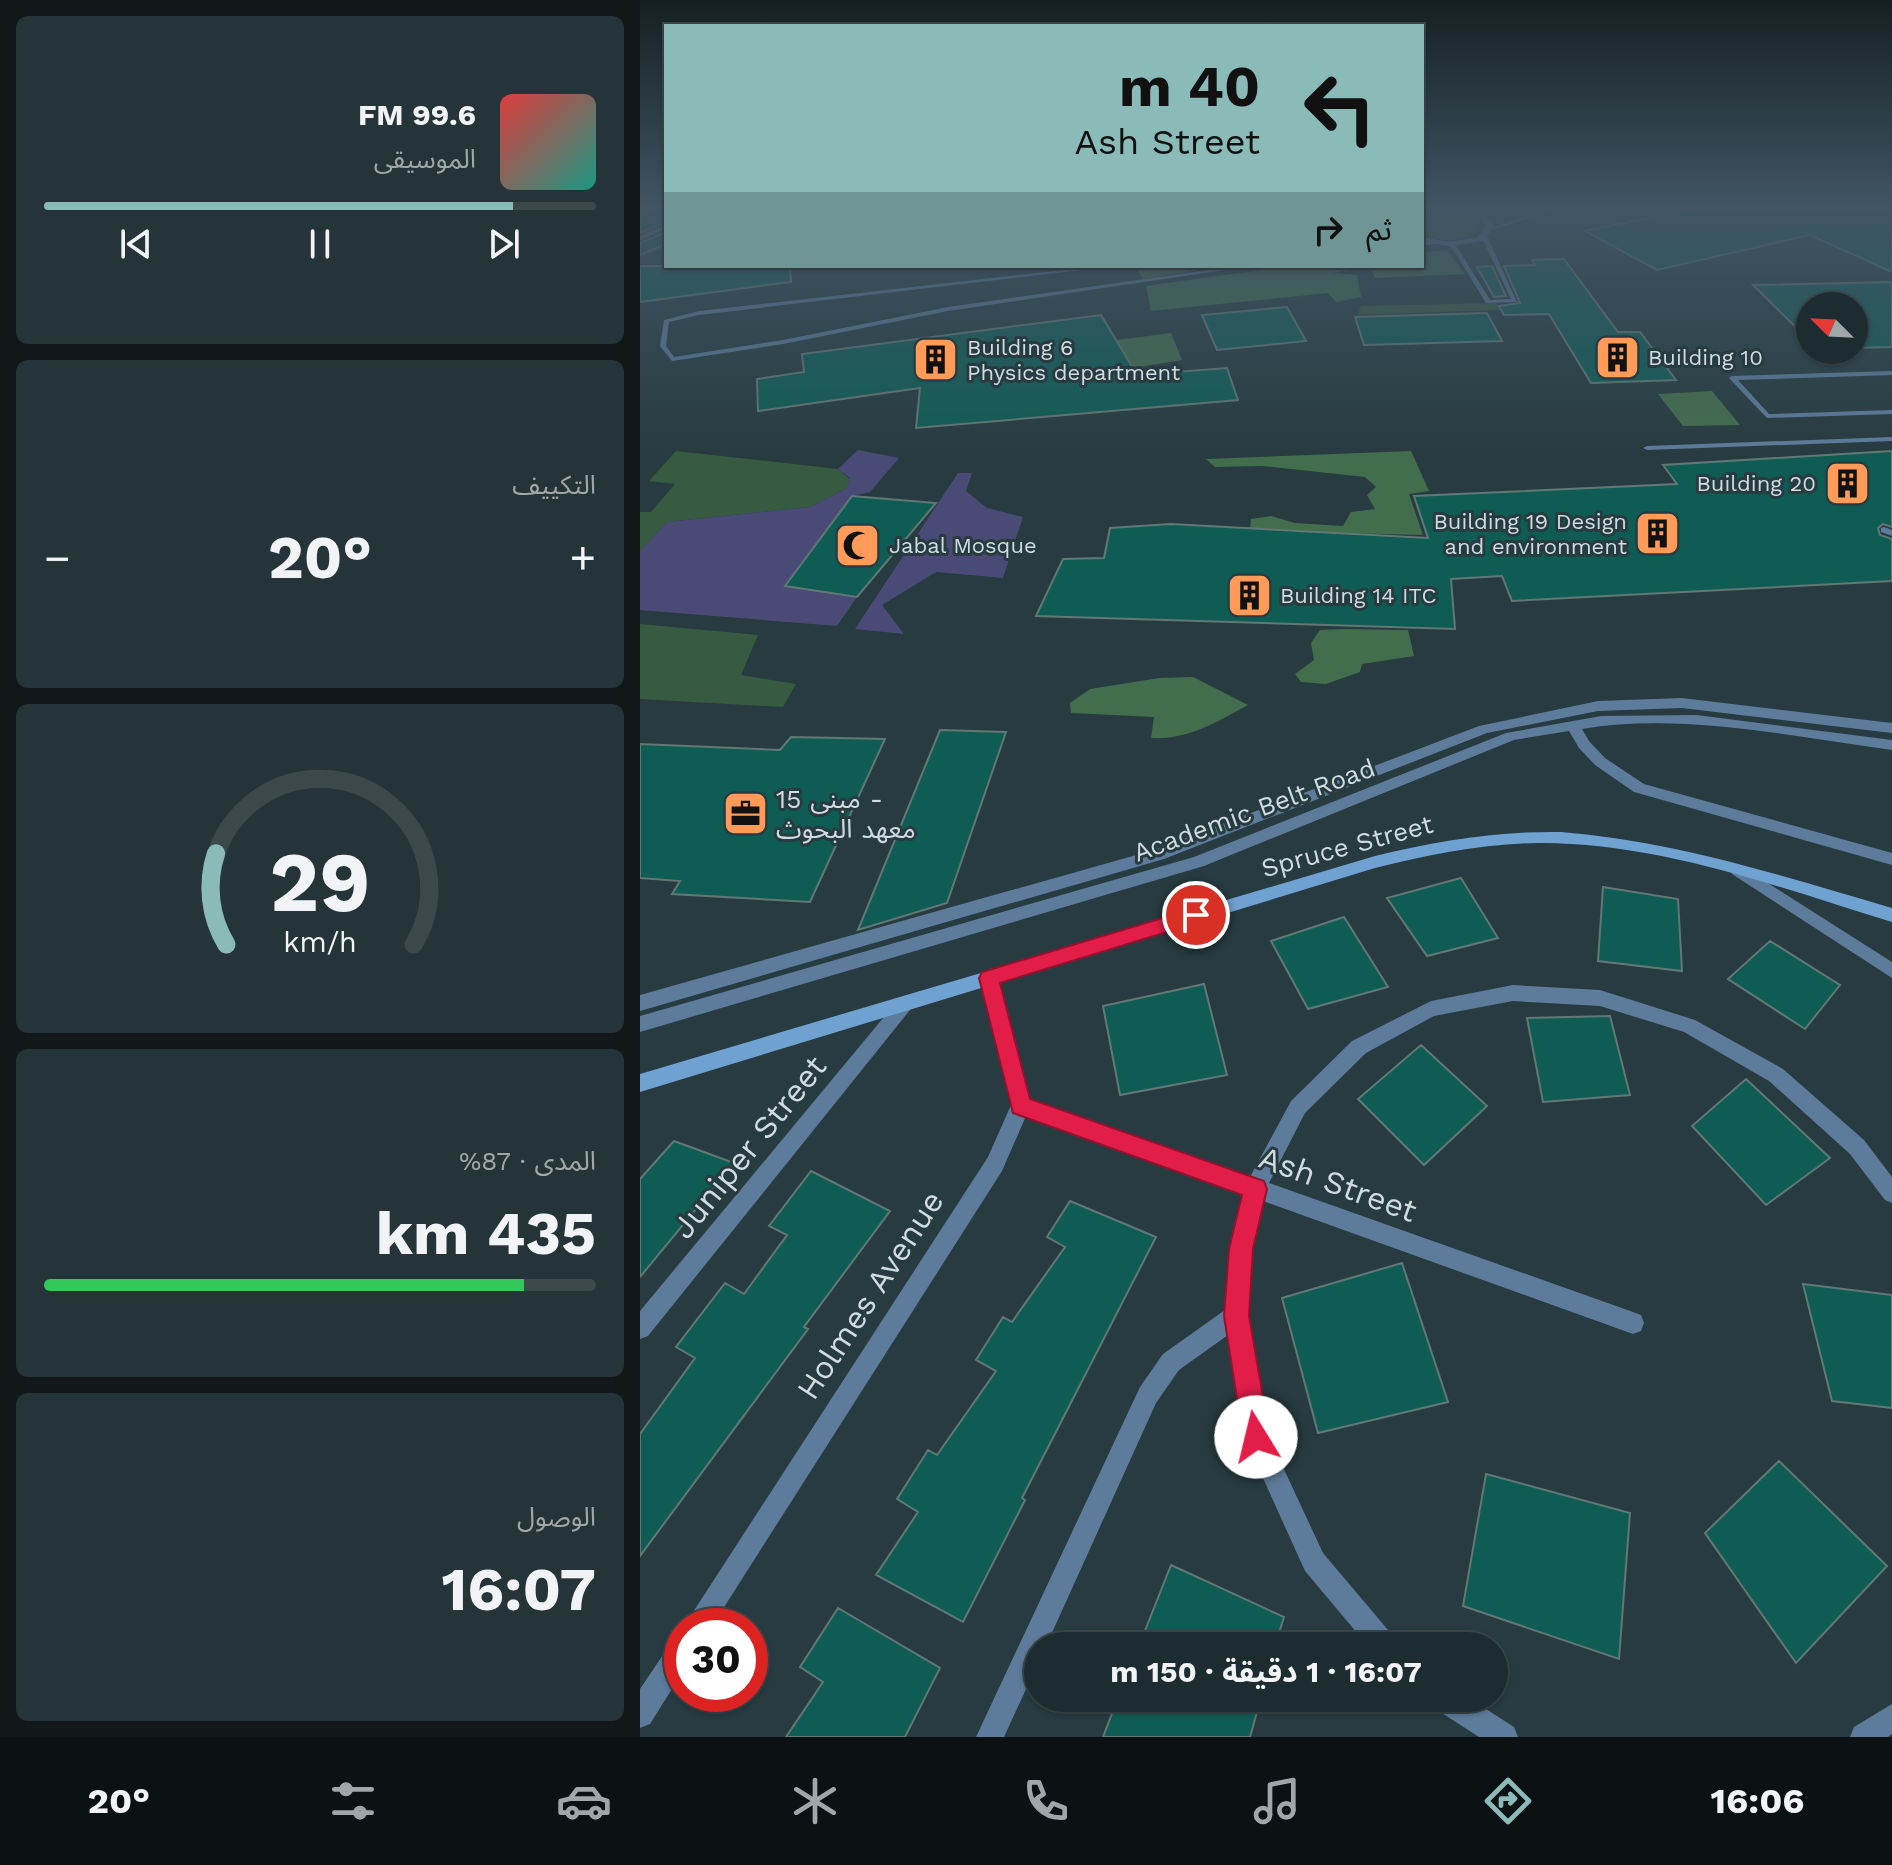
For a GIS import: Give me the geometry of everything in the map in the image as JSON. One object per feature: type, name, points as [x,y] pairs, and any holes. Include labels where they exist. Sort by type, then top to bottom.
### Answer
[{"type":"main road","name":"Spruce Street","points":[[640,1083],[1375,862],[1441,846],[1560,838],[1658,850],[1892,915]]},
{"type":"street","name":"Academic Belt Road","points":[[640,1003],[1158,855],[1484,729],[1598,706],[1682,703],[1892,728]]},
{"type":"street","name":"Academic Belt Road","points":[[640,1024],[1198,862],[1511,736],[1573,724],[1644,719],[1697,720],[1892,745]]},
{"type":"street","points":[[1573,724],[1579,739],[1605,766],[1639,788],[1892,859]]},
{"type":"street","points":[[1738,870],[1892,971]]},
{"type":"street","points":[[989,978],[1021,1105]]},
{"type":"street","points":[[1373,1632],[1314,1562],[1256,1437],[1236,1316],[1241,1249],[1255,1189],[1298,1107],[1359,1047],[1431,1009],[1513,993],[1600,998],[1689,1026],[1776,1075],[1857,1147],[1892,1193]]},
{"type":"street","name":"Juniper Street","points":[[640,1328],[904,1005]]},
{"type":"street","name":"Ash Street","points":[[1021,1105],[1633,1323]]},
{"type":"street","name":"Holmes Avenue","points":[[709,1608],[995,1164],[1021,1105]]},
{"type":"street","points":[[990,1737],[1148,1395],[1171,1362],[1236,1316]]},
{"type":"street","points":[[640,1714],[664,1677]]},
{"type":"street","points":[[1466,1712],[1504,1737]]},
{"type":"street","points":[[1864,1737],[1892,1718]]},
{"type":"lane","points":[[893,291],[699,313],[666,321],[663,346],[672,359],[783,342],[948,309],[1074,291]]},
{"type":"lane","points":[[1481,291],[1488,302],[1515,301],[1511,291]]},
{"type":"lane","points":[[1892,373],[1732,378],[1767,416],[1892,412]]},
{"type":"lane","points":[[1647,448],[1892,439]]},
{"type":"green space","points":[[1147,291],[1360,291],[1361,297],[1336,302],[1328,293],[1151,311]]},
{"type":"green space","points":[[1496,303],[1500,310],[1358,315],[1361,306]]},
{"type":"green space","points":[[1171,333],[1182,360],[1120,370],[1071,346]]},
{"type":"green space","points":[[1712,391],[1740,425],[1683,426],[1658,394]]},
{"type":"green space","points":[[676,451],[838,469],[850,479],[847,488],[810,507],[667,522],[640,551],[640,512],[651,512],[675,484],[649,481]]},
{"type":"green space","points":[[1411,451],[1429,491],[1409,494],[1423,535],[1250,531],[1251,519],[1271,516],[1295,523],[1343,526],[1351,512],[1375,509],[1367,495],[1376,487],[1365,477],[1262,466],[1215,467],[1206,459]]},
{"type":"green space","points":[[640,624],[758,635],[741,675],[796,684],[783,707],[640,699]]},
{"type":"green space","points":[[1320,630],[1408,630],[1414,656],[1362,664],[1360,672],[1326,684],[1301,682],[1295,674],[1314,660],[1311,643]]},
{"type":"green space","points":[[1193,677],[1248,705],[1202,729],[1165,738],[1151,738],[1154,717],[1071,713],[1070,703],[1090,689],[1159,678]]},
{"type":"water","points":[[858,450],[899,458],[870,492],[852,496],[785,586],[857,597],[837,626],[640,610],[640,551],[667,522],[810,507],[847,488],[850,478],[838,469]]},
{"type":"water","points":[[958,473],[972,473],[966,491],[987,508],[1023,517],[1003,578],[936,572],[882,605],[904,634],[855,629]]},
{"type":"building","points":[[640,291],[723,291],[640,302]]},
{"type":"building","points":[[1491,291],[1504,291],[1506,296],[1494,297]]},
{"type":"building","points":[[1515,291],[1588,291],[1618,332],[1640,332],[1676,380],[1591,383],[1549,314],[1504,315],[1499,306],[1520,303]]},
{"type":"building","points":[[1759,291],[1892,291],[1892,347],[1868,348],[1868,292],[1796,292],[1796,327]]},
{"type":"building","points":[[1287,307],[1306,341],[1217,350],[1202,315]]},
{"type":"building","points":[[1487,313],[1502,341],[1364,345],[1355,317]]},
{"type":"building","points":[[1101,315],[1137,375],[1227,368],[1238,400],[916,428],[920,388],[758,411],[757,379],[804,372],[802,354]]},
{"type":"building","points":[[1892,451],[1892,527],[1883,524],[1878,528],[1880,535],[1892,539],[1892,581],[1512,601],[1502,576],[1451,579],[1455,629],[1036,616],[1063,559],[1104,558],[1110,528],[1171,524],[1428,538],[1414,496],[1677,484],[1663,465]]},
{"type":"building","name":"Jabal Mosque","points":[[852,496],[936,503],[857,597],[785,586]]},
{"type":"building","points":[[940,730],[1006,732],[947,903],[858,930]]},
{"type":"building","name":"مبنى 15 - معهد البحوث","points":[[791,737],[885,739],[810,902],[672,894],[680,881],[640,878],[640,744],[780,750]]},
{"type":"building","points":[[1461,878],[1498,938],[1427,956],[1387,898]]},
{"type":"building","points":[[1603,887],[1678,899],[1682,971],[1598,961]]},
{"type":"building","points":[[1344,917],[1388,987],[1308,1009],[1271,941]]},
{"type":"building","points":[[1770,941],[1840,985],[1805,1029],[1728,979]]},
{"type":"building","points":[[1204,984],[1227,1075],[1120,1095],[1103,1006]]},
{"type":"building","points":[[1610,1016],[1630,1095],[1543,1102],[1527,1018]]},
{"type":"building","points":[[1421,1045],[1487,1106],[1424,1165],[1358,1099]]},
{"type":"building","points":[[1746,1079],[1830,1158],[1766,1205],[1692,1126]]},
{"type":"building","points":[[674,1141],[734,1163],[640,1277],[640,1179]]},
{"type":"building","points":[[811,1171],[890,1211],[804,1327],[808,1329],[640,1556],[640,1434],[695,1358],[676,1347],[725,1283],[744,1294],[787,1235],[769,1226]]},
{"type":"building","points":[[1070,1201],[1156,1237],[1022,1498],[1025,1500],[963,1622],[876,1575],[918,1512],[897,1499],[928,1450],[937,1455],[996,1371],[976,1360],[1003,1317],[1012,1322],[1065,1247],[1047,1237]]},
{"type":"building","points":[[1402,1263],[1448,1402],[1318,1433],[1282,1298]]},
{"type":"building","points":[[1803,1284],[1892,1295],[1892,1408],[1832,1401]]},
{"type":"building","points":[[1779,1461],[1887,1566],[1796,1663],[1705,1533]]},
{"type":"building","points":[[1486,1474],[1630,1513],[1619,1659],[1463,1606]]},
{"type":"building","points":[[1171,1565],[1284,1617],[1279,1632],[1145,1632]]},
{"type":"building","points":[[838,1608],[940,1668],[905,1737],[786,1737],[823,1682],[800,1667]]},
{"type":"building","points":[[1113,1712],[1257,1712],[1250,1737],[1103,1737]]},
{"type":"place","name":"Building 10","points":[[1617,357]]},
{"type":"place","name":"Building 6 Physics department","points":[[936,360]]},
{"type":"place","name":"Building 20","points":[[1847,483]]},
{"type":"place","name":"Building 19 Design and environment","points":[[1658,534]]},
{"type":"place","name":"Jabal Mosque","points":[[858,545]]},
{"type":"place","name":"Building 14 ITC","points":[[1249,595]]},
{"type":"place","name":"مبنى 15 - معهد البحوث","points":[[745,814]]},
{"type":"route","points":[[1196,915],[989,978],[1021,1105],[1255,1189],[1241,1249],[1236,1316],[1256,1437]]}]
